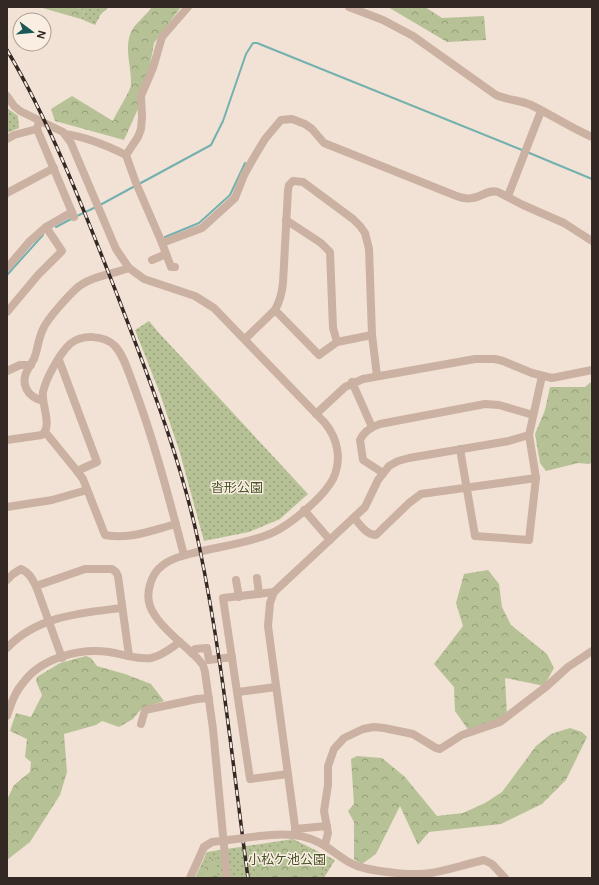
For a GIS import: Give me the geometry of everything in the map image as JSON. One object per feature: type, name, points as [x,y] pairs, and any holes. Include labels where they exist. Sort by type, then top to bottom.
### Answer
[{"type":"street","points":[[126,155],[138,137],[141,129],[141,96],[153,68],[162,37],[188,7]]},
{"type":"street","points":[[349,7],[383,20],[413,36],[503,98],[530,105],[592,137]]},
{"type":"street","points":[[7,96],[14,106],[20,111],[65,134],[96,141],[126,155],[137,186],[171,267],[175,267]]},
{"type":"street","points":[[508,196],[541,111]]},
{"type":"street","points":[[162,243],[202,228],[235,198],[244,175],[265,139],[277,124],[286,119],[292,119],[305,124],[312,129],[324,143],[450,193],[466,198],[473,198],[494,190],[523,205],[559,220],[592,241]]},
{"type":"street","points":[[7,268],[29,242],[46,228],[73,215],[37,129],[38,120]]},
{"type":"street","points":[[7,139],[19,133],[37,129]]},
{"type":"street","points":[[65,134],[71,143],[116,249],[129,268],[144,279],[205,301],[214,308],[330,429],[337,444],[338,460],[335,474],[331,482],[321,495],[285,526],[267,535],[169,561],[158,569],[151,582],[148,596],[149,604],[154,614],[162,625],[203,665],[213,729],[227,878]]},
{"type":"street","points":[[7,193],[54,168]]},
{"type":"street","points":[[244,339],[275,310],[281,297],[289,185],[293,181],[303,182],[353,219],[365,233],[370,249],[372,335],[377,376]]},
{"type":"street","points":[[286,220],[321,243],[330,252],[332,328],[337,342]]},
{"type":"street","points":[[7,312],[38,275],[62,251],[46,228]]},
{"type":"street","points":[[152,260],[166,254]]},
{"type":"street","points":[[43,401],[33,398],[26,390],[24,384],[26,373],[37,352],[43,328],[73,292],[83,284],[129,268]]},
{"type":"street","points":[[275,310],[319,356],[337,342],[372,335]]},
{"type":"street","points":[[46,433],[47,427],[43,392],[46,383],[70,344],[85,338],[93,337],[107,341],[114,345],[120,353],[140,401],[164,477],[184,556]]},
{"type":"street","points":[[316,414],[345,387],[362,378],[475,359],[486,358],[502,361],[542,376],[557,377],[592,370]]},
{"type":"street","points":[[59,360],[97,462],[78,470]]},
{"type":"street","points":[[7,371],[20,365],[31,365]]},
{"type":"street","points":[[460,449],[475,536],[529,540],[536,478],[528,435],[542,376]]},
{"type":"street","points":[[352,382],[372,427]]},
{"type":"street","points":[[383,473],[363,460],[360,440],[362,436],[372,427],[388,421],[485,404],[499,405],[533,415]]},
{"type":"street","points":[[46,433],[78,470],[105,535],[113,537],[132,536],[176,524]]},
{"type":"street","points":[[7,440],[42,435],[46,433]]},
{"type":"street","points":[[295,832],[268,626],[270,603],[274,592],[365,507],[383,473],[389,466],[398,461],[509,441],[528,435]]},
{"type":"street","points":[[354,518],[368,533],[376,535],[409,503],[421,494],[536,478]]},
{"type":"street","points":[[7,507],[52,500],[87,490]]},
{"type":"street","points":[[304,510],[330,540]]},
{"type":"street","points":[[36,586],[84,570],[96,568],[112,569],[116,572],[118,576],[121,608],[129,656]]},
{"type":"street","points":[[7,580],[21,569],[26,571],[36,586],[62,658]]},
{"type":"street","points":[[257,578],[259,594]]},
{"type":"street","points":[[236,580],[239,596]]},
{"type":"street","points":[[274,592],[223,598],[250,779],[288,774]]},
{"type":"street","points":[[7,648],[32,628],[48,622],[63,617],[121,608]]},
{"type":"street","points":[[7,716],[15,695],[23,681],[44,665],[82,652],[95,651],[142,658],[152,658],[160,655],[180,642]]},
{"type":"street","points":[[192,653],[195,649],[207,648],[209,660],[232,656]]},
{"type":"street","points":[[325,845],[328,833],[324,811],[328,785],[328,766],[334,749],[344,738],[363,729],[374,727],[384,728],[413,734],[440,749],[462,735],[500,722],[547,686],[568,667],[592,651]]},
{"type":"street","points":[[238,692],[276,687]]},
{"type":"street","points":[[141,724],[145,710],[197,699],[209,698]]},
{"type":"street","points":[[190,878],[204,847],[212,842],[283,834],[327,826]]},
{"type":"street","points":[[295,832],[325,845],[351,864],[364,868],[418,875],[484,860],[492,864],[505,878]]},
{"type":"green space","points":[[39,7],[75,7],[84,11],[81,19]]},
{"type":"green space","points":[[75,7],[109,7],[101,14],[95,25],[81,19],[84,11]]},
{"type":"green space","points":[[152,7],[181,7],[154,43],[145,93],[124,140],[55,121],[51,109],[72,96],[113,121],[131,85],[128,50],[129,37],[132,30]]},
{"type":"green space","points":[[388,7],[425,7],[442,18],[484,16],[486,40],[447,42]]},
{"type":"green space","points":[[7,108],[18,116],[19,128],[7,133]]},
{"type":"green space","name":"沓形公園","points":[[149,321],[308,494],[280,519],[249,532],[204,541],[180,453],[159,391],[135,330]]},
{"type":"green space","points":[[592,381],[592,462],[589,464],[578,463],[546,471],[540,463],[535,434],[545,410],[550,387],[585,387]]},
{"type":"green space","points":[[488,570],[499,584],[502,607],[511,625],[547,654],[554,668],[544,686],[505,678],[507,716],[469,731],[455,711],[454,687],[434,664],[463,626],[456,603],[464,574]]},
{"type":"green space","points":[[86,656],[91,658],[97,666],[125,674],[151,684],[164,701],[142,708],[133,719],[119,727],[102,721],[96,725],[64,734],[67,772],[60,795],[30,842],[7,860],[7,800],[14,785],[30,772],[31,762],[25,757],[27,739],[10,731],[16,713],[31,717],[42,695],[36,681],[37,677],[60,663]]},
{"type":"green space","points":[[570,728],[582,732],[587,737],[566,780],[542,804],[501,824],[429,832],[418,845],[400,806],[376,854],[362,864],[354,859],[354,822],[348,811],[354,804],[351,759],[357,756],[382,758],[405,777],[437,816],[463,813],[485,803],[502,792],[536,746],[551,734]]},
{"type":"green space","name":"小松ケ池公園","points":[[293,839],[335,860],[324,878],[195,878],[207,852]]},
{"type":"green space","points":[[294,843],[328,862],[317,878],[258,878],[257,868],[266,863],[270,855],[279,845]]},
{"type":"green space","points":[[216,858],[218,878],[200,878],[207,861]]},
{"type":"waterway","points":[[139,184],[211,145],[223,121],[246,54],[253,43],[257,43],[522,150]]},
{"type":"waterway","points":[[527,152],[592,179]]},
{"type":"waterway","points":[[165,237],[199,223],[230,195],[245,163]]},
{"type":"waterway","points":[[100,205],[135,186]]},
{"type":"waterway","points":[[77,216],[96,207]]},
{"type":"waterway","points":[[56,227],[73,218]]},
{"type":"waterway","points":[[7,275],[43,235]]},
{"type":"railway","points":[[7,50],[54,140],[81,202],[153,389],[174,450],[192,513],[207,586],[226,711],[248,878]]}]
